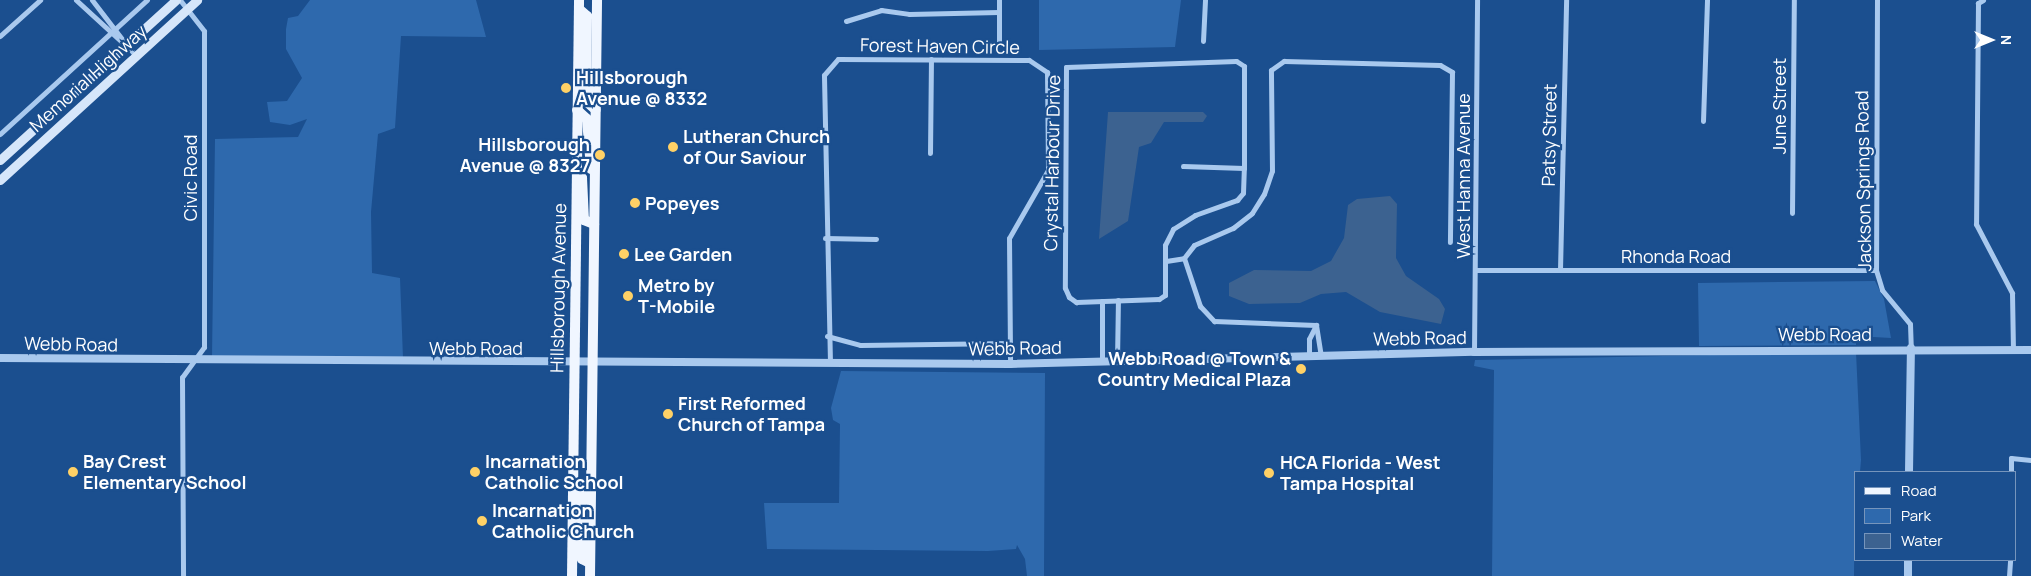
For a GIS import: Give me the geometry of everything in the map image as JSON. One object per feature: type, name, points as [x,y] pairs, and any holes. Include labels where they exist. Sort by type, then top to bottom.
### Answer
[{"type":"main road","name":"Memorial Highway","points":[[0,160],[176,0]]},
{"type":"main road","name":"Memorial Highway","points":[[0,180],[197,0]]},
{"type":"main road","name":"Hillsborough Avenue","points":[[590,576],[597,0]]},
{"type":"main road","name":"Hillsborough Avenue","points":[[572,576],[579,4]]},
{"type":"main road","points":[[579,4],[587,16],[586,101],[596,110]]},
{"type":"main road","points":[[577,110],[587,119],[588,162],[595,182]]},
{"type":"main road","points":[[18,144],[28,154]]},
{"type":"main road","points":[[576,172],[582,178],[584,220],[594,224]]},
{"type":"main road","points":[[573,481],[581,489],[582,559],[590,563]]},
{"type":"street","points":[[0,36],[40,0]]},
{"type":"street","points":[[76,0],[109,34],[126,44]]},
{"type":"street","points":[[92,0],[117,26],[126,44],[136,55]]},
{"type":"street","points":[[0,134],[146,0]]},
{"type":"street","name":"Civic Road","points":[[180,0],[204,30],[204,347],[182,377],[184,576]]},
{"type":"street","points":[[999,0],[999,44]]},
{"type":"street","points":[[1203,41],[1205,0]]},
{"type":"street","name":"West Hanna Avenue","points":[[1474,352],[1477,0]]},
{"type":"street","name":"Patsy Street","points":[[1560,270],[1566,0]]},
{"type":"street","points":[[1703,121],[1707,0]]},
{"type":"street","name":"June Street","points":[[1792,213],[1794,0]]},
{"type":"street","name":"Jackson Springs Road","points":[[1877,0],[1876,270],[1882,290],[1910,324],[1909,471]]},
{"type":"street","points":[[1983,0],[1978,3],[1976,224],[2012,293],[2013,350]]},
{"type":"street","points":[[846,21],[881,10],[909,14],[999,12]]},
{"type":"street","name":"Forest Haven Circle","points":[[830,363],[827,336],[824,75],[838,59],[1029,60],[1047,72],[1048,170],[1010,238],[1010,364]]},
{"type":"street","points":[[930,153],[931,59]]},
{"type":"street","name":"Crystal Harbour Drive","points":[[1236,61],[1247,70],[1244,168],[1243,193],[1238,200],[1181,221],[1165,244],[1165,295],[1076,302],[1065,288],[1066,67],[1236,61]]},
{"type":"street","points":[[1166,261],[1184,258],[1194,244],[1233,228],[1252,213],[1264,194],[1272,171],[1271,70],[1284,61],[1440,64],[1452,72],[1450,242]]},
{"type":"street","points":[[1183,166],[1244,168]]},
{"type":"street","points":[[825,238],[876,239]]},
{"type":"street","points":[[1184,258],[1200,306],[1214,321],[1316,325]]},
{"type":"street","name":"Rhonda Road","points":[[1476,270],[1876,270]]},
{"type":"street","points":[[1117,361],[1118,300]]},
{"type":"street","points":[[1102,301],[1102,361]]},
{"type":"street","points":[[1316,325],[1321,356]]},
{"type":"street","points":[[1309,356],[1309,339],[1316,325]]},
{"type":"street","points":[[827,336],[860,345],[1010,343]]},
{"type":"street","name":"Webb Road","points":[[0,358],[194,361],[1010,364],[1474,352],[1911,348],[2031,350]]},
{"type":"street","points":[[2011,471],[2011,458],[2031,460]]},
{"type":"street","points":[[1908,561],[1908,576]]},
{"type":"street","points":[[2009,576],[2010,561]]},
{"type":"green space","points":[[310,0],[476,0],[486,37],[401,36],[395,128],[378,134],[371,212],[372,273],[400,278],[403,358],[212,357],[215,139],[298,137],[307,119],[290,125],[270,122],[267,102],[287,101],[302,78],[286,49],[286,29],[288,18],[298,16]]},
{"type":"green space","points":[[1039,0],[1181,0],[1175,47],[1039,50]]},
{"type":"green space","points":[[1875,281],[1884,299],[1891,338],[1856,336],[1856,345],[1699,346],[1698,283]]},
{"type":"green space","points":[[1856,352],[1861,460],[1860,471],[1854,471],[1854,576],[1492,576],[1494,370],[1474,366],[1475,360]]},
{"type":"green space","points":[[841,371],[1045,373],[1044,576],[1027,576],[1025,559],[1017,545],[1016,549],[988,551],[767,549],[764,503],[839,503],[840,424],[833,420],[831,408]]},
{"type":"water","points":[[1108,112],[1203,112],[1207,116],[1203,122],[1164,122],[1151,143],[1139,147],[1128,221],[1099,239]]},
{"type":"water","points":[[1390,196],[1397,204],[1396,258],[1406,276],[1439,299],[1445,309],[1441,324],[1380,312],[1346,292],[1321,294],[1300,303],[1249,304],[1229,296],[1229,283],[1254,270],[1311,271],[1331,261],[1344,238],[1348,205],[1357,199]]},
{"type":"place","name":"Hillsborough Avenue @ 8332","points":[[566,88]]},
{"type":"place","name":"Lutheran Church of Our Saviour","points":[[673,147]]},
{"type":"place","name":"Hillsborough Avenue @ 8327","points":[[600,155]]},
{"type":"place","name":"Popeyes","points":[[635,203]]},
{"type":"place","name":"Lee Garden","points":[[624,254]]},
{"type":"place","name":"Metro by T-Mobile","points":[[628,296]]},
{"type":"place","name":"Webb Road @ Town & Country Medical Plaza","points":[[1301,369]]},
{"type":"place","name":"First Reformed Church of Tampa","points":[[668,414]]},
{"type":"place","name":"Bay Crest Elementary School","points":[[73,472]]},
{"type":"place","name":"Incarnation Catholic School","points":[[475,472]]},
{"type":"place","name":"HCA Florida - West Tampa Hospital","points":[[1269,473]]},
{"type":"place","name":"Incarnation Catholic Church","points":[[482,521]]}]
